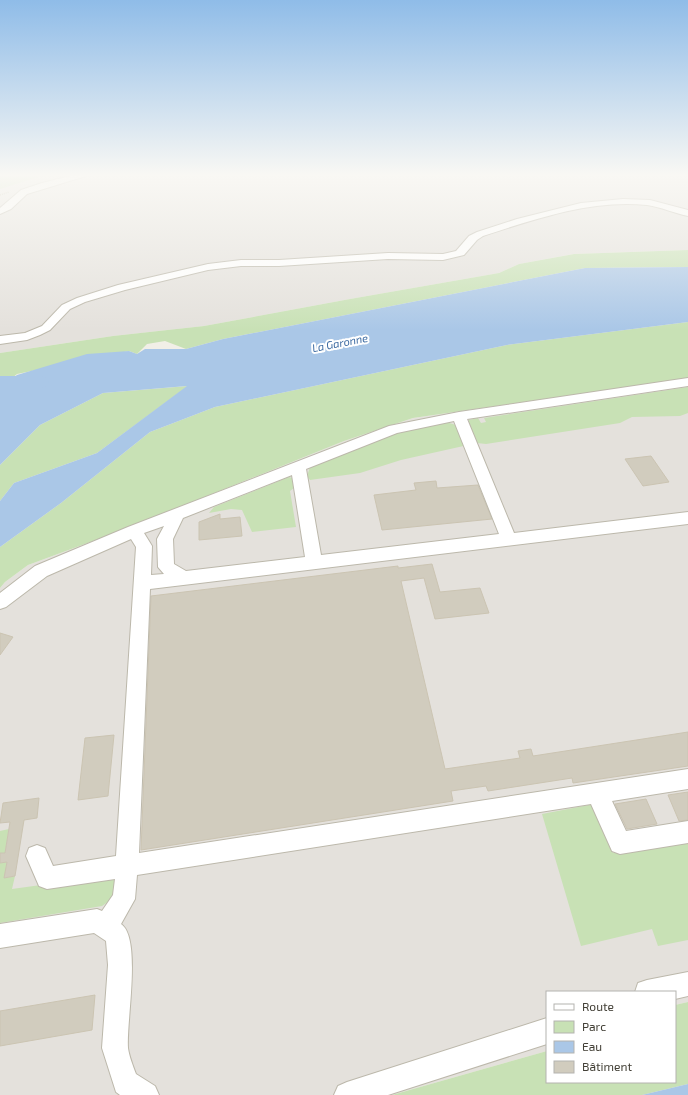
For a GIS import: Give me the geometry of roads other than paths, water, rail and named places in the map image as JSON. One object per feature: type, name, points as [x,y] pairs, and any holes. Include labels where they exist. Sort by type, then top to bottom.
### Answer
[{"type":"lane","points":[[0,340],[27,336],[46,328],[66,307],[81,300],[122,287],[208,267],[241,263],[279,263],[388,256],[448,256],[460,253],[473,238],[480,234],[500,227]]},
{"type":"lane","points":[[0,602],[41,571],[134,531],[394,429],[459,416],[688,382]]},
{"type":"lane","points":[[459,416],[509,540]]},
{"type":"lane","points":[[298,467],[314,562]]},
{"type":"lane","points":[[178,514],[165,539],[166,566],[182,578]]},
{"type":"lane","points":[[142,583],[688,518]]},
{"type":"lane","points":[[105,927],[124,899],[127,866],[144,546],[134,531]]},
{"type":"lane","points":[[37,856],[47,878],[688,779]]},
{"type":"lane","points":[[597,793],[620,843],[688,832]]},
{"type":"lane","points":[[0,936],[97,921],[117,935],[120,965],[115,1048],[126,1083],[146,1095]]},
{"type":"lane","points":[[652,991],[688,984]]},
{"type":"lane","points":[[347,1095],[546,1031]]},
{"type":"water","name":"La Garonne","points":[[688,267],[688,322],[507,345],[215,407],[150,432],[61,503],[0,547],[0,501],[14,483],[97,453],[187,386],[103,393],[40,425],[0,465],[0,388],[17,375],[87,354],[129,351],[137,354],[145,349],[186,349],[223,339],[585,268]]},
{"type":"water","points":[[688,1084],[688,1095],[642,1095]]},
{"type":"waterway","points":[[0,382],[40,382]]}]
